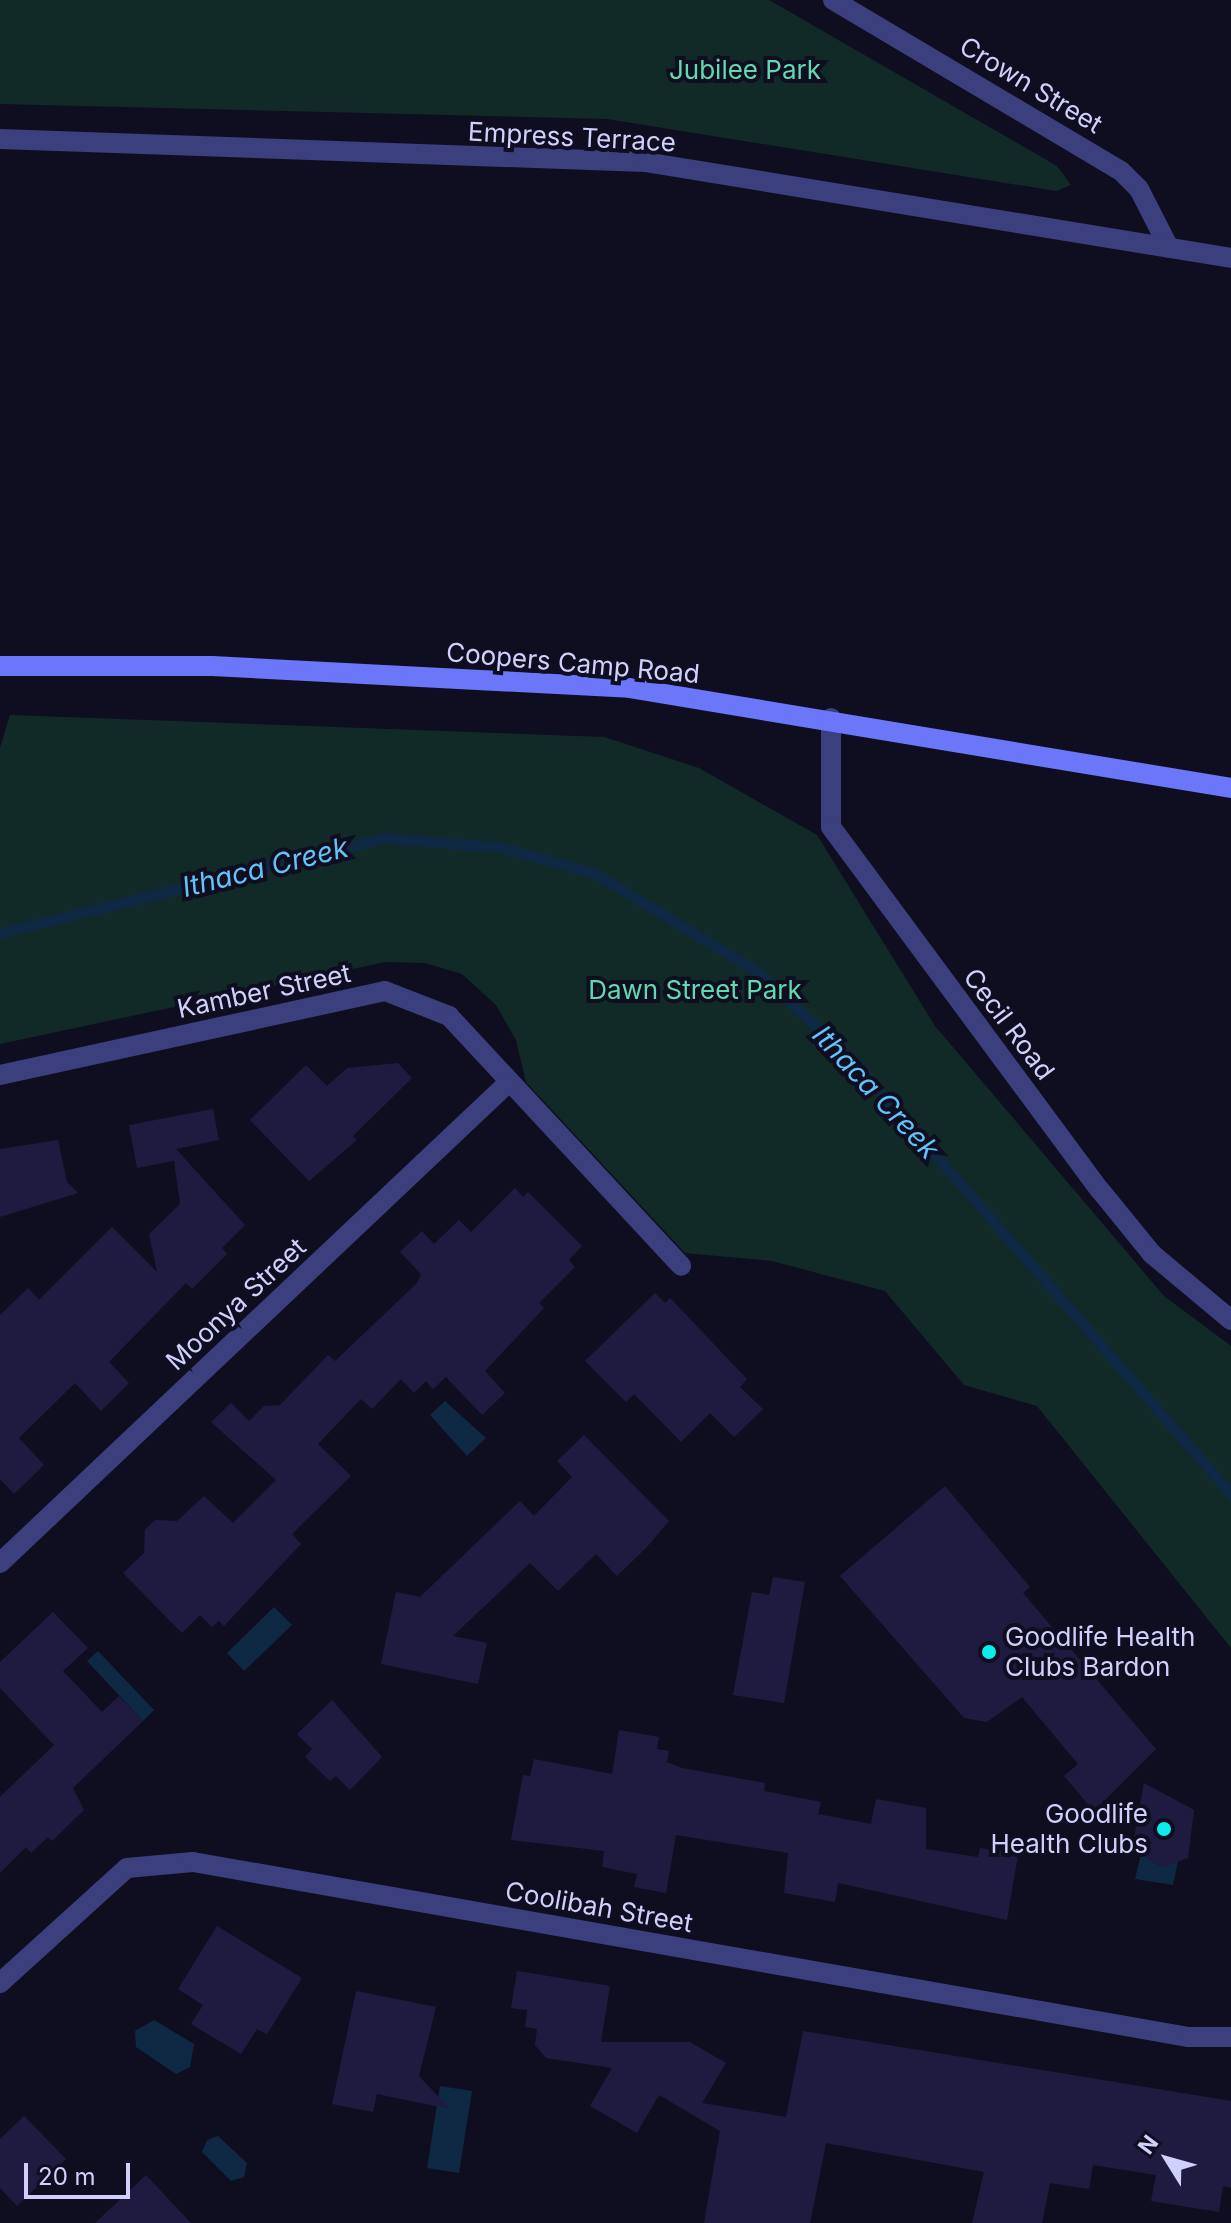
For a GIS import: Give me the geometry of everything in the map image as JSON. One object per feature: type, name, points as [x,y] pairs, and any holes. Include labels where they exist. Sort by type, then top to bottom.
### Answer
[{"type":"main road","name":"Coopers Camp Road","points":[[0,666],[212,666],[629,688],[831,718],[1231,788]]},
{"type":"street","name":"Crown Street","points":[[833,0],[1121,171],[1139,189],[1169,248]]},
{"type":"street","name":"Empress Terrace","points":[[0,139],[645,162],[1231,258]]},
{"type":"street","name":"Cecil Road","points":[[831,718],[831,827],[1100,1190],[1152,1254],[1231,1320]]},
{"type":"street","name":"Kamber Street","points":[[0,1075],[385,991],[449,1016],[681,1266]]},
{"type":"street","name":"Moonya Street","points":[[0,1563],[508,1083]]},
{"type":"street","name":"Coolibah Street","points":[[0,1983],[127,1868],[193,1862],[1189,2037],[1231,2037]]},
{"type":"green space","name":"Jubilee Park","points":[[0,0],[769,0],[1057,166],[1071,185],[1056,191],[607,119],[0,104]]},
{"type":"green space","name":"Dawn Street Park","points":[[10,715],[604,737],[699,768],[817,835],[935,1026],[1164,1296],[1231,1346],[1231,1648],[1037,1406],[964,1385],[885,1291],[772,1261],[685,1253],[526,1082],[516,1040],[496,1005],[462,974],[425,963],[385,962],[0,1044],[0,748]]},
{"type":"water","points":[[445,1401],[486,1438],[467,1456],[430,1415]]},
{"type":"water","points":[[274,1607],[292,1625],[244,1671],[227,1653]]},
{"type":"water","points":[[98,1651],[154,1710],[143,1721],[87,1661]]},
{"type":"water","points":[[1141,1854],[1162,1867],[1178,1861],[1173,1885],[1135,1879]]},
{"type":"water","points":[[154,2020],[194,2044],[190,2067],[176,2074],[136,2047],[135,2031]]},
{"type":"water","points":[[440,2086],[472,2091],[459,2173],[427,2168]]},
{"type":"water","points":[[218,2136],[247,2163],[244,2177],[231,2181],[202,2152],[207,2140]]},
{"type":"building","points":[[398,1063],[412,1078],[353,1136],[357,1140],[309,1181],[250,1120],[306,1065],[327,1086],[347,1068]]},
{"type":"building","points":[[213,1109],[219,1140],[176,1149],[245,1225],[222,1248],[227,1254],[192,1289],[186,1283],[109,1362],[129,1383],[101,1411],[75,1383],[19,1438],[44,1465],[14,1494],[0,1479],[0,1315],[28,1288],[39,1300],[112,1227],[157,1272],[149,1234],[180,1204],[174,1161],[137,1168],[129,1125]]},
{"type":"building","points":[[58,1140],[67,1182],[78,1193],[0,1217],[0,1149]]},
{"type":"building","points":[[515,1188],[523,1197],[528,1192],[582,1246],[569,1260],[575,1267],[539,1303],[544,1308],[485,1371],[505,1393],[482,1415],[446,1377],[433,1389],[426,1381],[414,1393],[401,1379],[372,1409],[361,1399],[318,1444],[351,1476],[292,1534],[301,1544],[224,1626],[219,1621],[212,1627],[200,1615],[182,1633],[123,1573],[144,1553],[145,1530],[155,1520],[177,1521],[204,1496],[233,1523],[276,1480],[211,1422],[231,1403],[249,1421],[264,1406],[280,1405],[328,1355],[335,1361],[417,1283],[421,1274],[400,1252],[422,1231],[434,1244],[459,1220],[471,1232]]},
{"type":"building","points":[[655,1293],[665,1303],[670,1298],[747,1379],[740,1387],[763,1409],[734,1437],[710,1413],[681,1442],[634,1394],[626,1402],[585,1361]]},
{"type":"building","points":[[584,1435],[669,1521],[647,1547],[617,1576],[596,1554],[558,1591],[530,1563],[453,1636],[487,1643],[478,1684],[381,1664],[396,1592],[420,1597],[520,1501],[534,1516],[572,1477],[557,1461]]},
{"type":"building","name":"Goodlife Health Clubs Bardon","points":[[945,1486],[1030,1587],[1023,1593],[1156,1749],[1094,1811],[1064,1776],[1078,1764],[1022,1697],[987,1722],[964,1718],[840,1576]]},
{"type":"building","points":[[773,1577],[805,1582],[784,1703],[733,1695],[752,1592],[769,1595]]},
{"type":"building","points":[[53,1612],[88,1648],[63,1671],[102,1712],[119,1696],[143,1721],[73,1788],[84,1810],[52,1841],[48,1837],[31,1853],[26,1847],[0,1873],[0,1797],[54,1745],[0,1688],[0,1662]]},
{"type":"building","points":[[332,1700],[382,1757],[350,1790],[336,1776],[330,1781],[305,1757],[312,1749],[297,1734]]},
{"type":"building","points":[[619,1730],[659,1737],[657,1749],[669,1751],[667,1762],[682,1768],[765,1783],[764,1791],[821,1802],[818,1814],[871,1824],[876,1799],[926,1808],[926,1849],[978,1857],[980,1848],[1018,1854],[1007,1920],[838,1883],[835,1902],[784,1893],[788,1853],[676,1835],[666,1893],[634,1887],[637,1874],[602,1867],[604,1851],[511,1840],[523,1775],[530,1776],[534,1759],[612,1774]]},
{"type":"building","name":"Goodlife Health Clubs","points":[[1144,1783],[1194,1810],[1188,1858],[1162,1867],[1132,1849]]},
{"type":"building","points":[[217,1926],[302,1978],[267,2034],[257,2029],[241,2054],[191,2024],[203,2005],[178,1989]]},
{"type":"building","points":[[517,1971],[610,1986],[601,2042],[690,2042],[726,2063],[702,2103],[786,2117],[803,2031],[1231,2101],[1231,2188],[1223,2186],[1219,2212],[1151,2201],[1156,2175],[1093,2165],[1089,2189],[1050,2183],[1042,2223],[972,2223],[984,2172],[826,2143],[810,2223],[704,2223],[720,2131],[659,2095],[637,2133],[590,2106],[612,2068],[546,2058],[535,2045],[537,2029],[525,2027],[527,2010],[511,2008]]},
{"type":"building","points":[[356,1991],[436,2007],[419,2076],[450,2109],[377,2094],[373,2112],[332,2104]]},
{"type":"building","points":[[24,2116],[66,2159],[17,2206],[0,2188],[0,2139]]},
{"type":"building","points":[[146,2175],[191,2223],[95,2223]]},
{"type":"waterway","name":"Ithaca Creek","points":[[0,933],[383,838],[500,847],[596,874],[758,972],[858,1066],[1231,1494]]},
{"type":"place","name":"Goodlife Health Clubs Bardon","points":[[989,1652]]},
{"type":"place","name":"Goodlife Health Clubs","points":[[1164,1829]]}]
